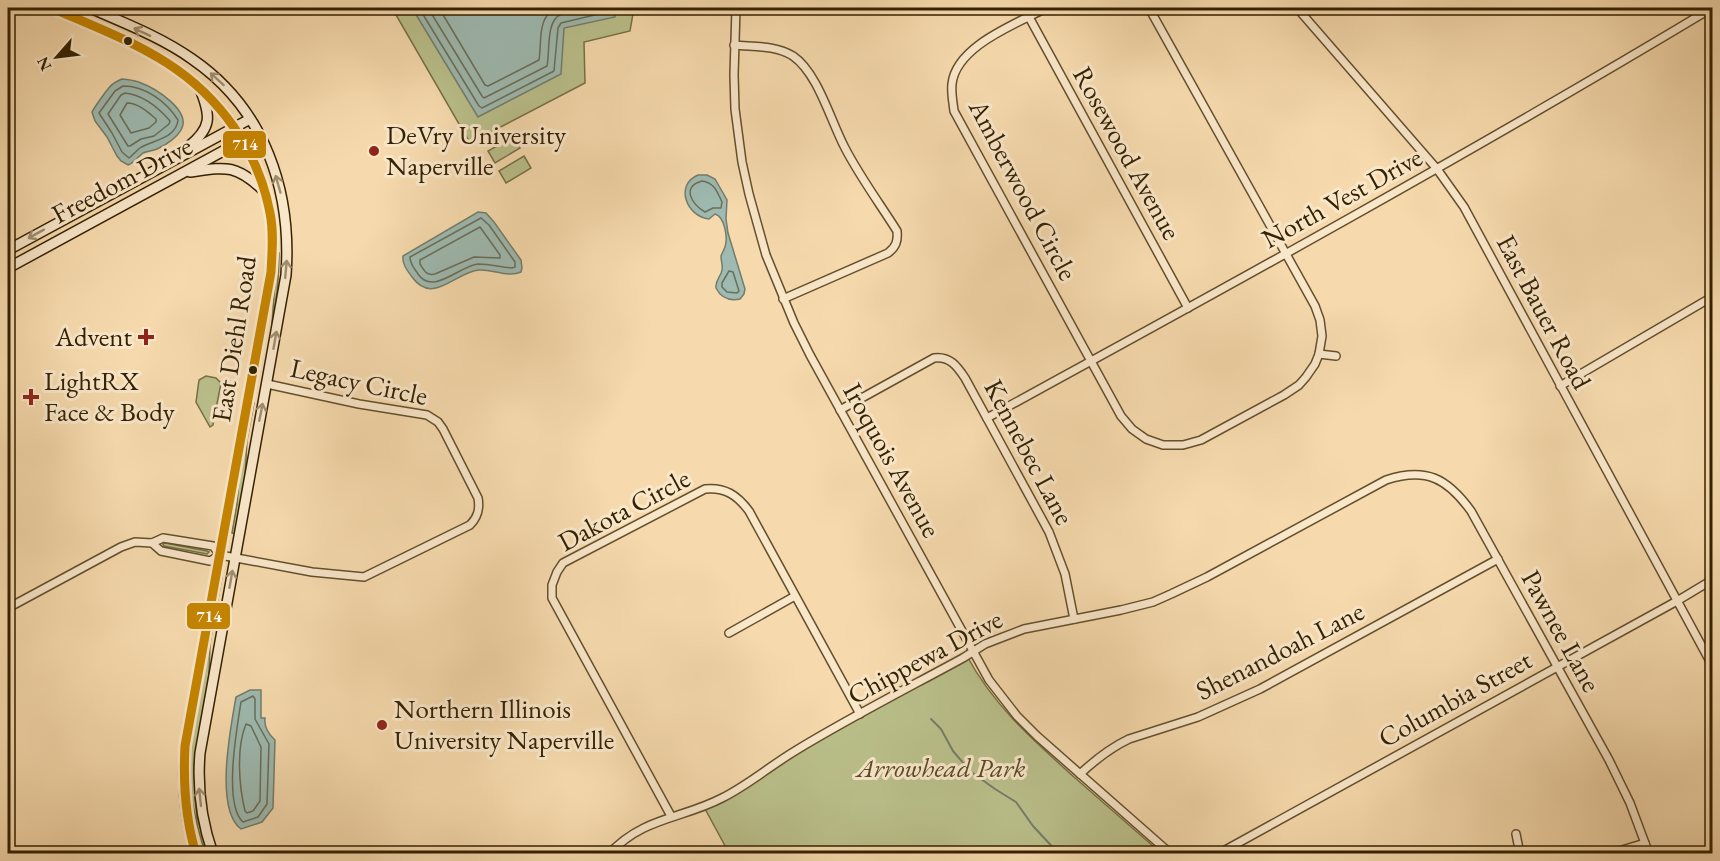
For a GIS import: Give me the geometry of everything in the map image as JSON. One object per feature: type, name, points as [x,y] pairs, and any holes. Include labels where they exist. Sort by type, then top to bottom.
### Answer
[{"type":"street","name":"East Diehl Road","points":[[52,8],[151,54],[178,70],[213,98],[244,140],[265,191],[270,215],[271,273],[184,746],[184,800],[196,854]]},
{"type":"street","name":"East Diehl Road","points":[[90,8],[165,43],[191,58],[229,90],[258,132],[277,178],[285,214],[288,239],[286,276],[202,740],[198,775],[202,814],[213,854]]},
{"type":"street","name":"Iroquois Avenue","points":[[736,8],[735,110],[742,162],[766,255],[783,300],[805,346],[989,680],[1017,716],[1171,854]]},
{"type":"street","name":"Amberwood Circle","points":[[1046,8],[979,44],[967,53],[955,72],[951,95],[958,120],[1121,416],[1132,429],[1146,439],[1163,445],[1183,445],[1201,440],[1292,390],[1306,377],[1319,354]]},
{"type":"street","points":[[1149,8],[1315,306],[1322,336],[1319,354],[1336,356]]},
{"type":"street","name":"East Bauer Road","points":[[1297,8],[1437,169],[1464,207],[1713,665]]},
{"type":"street","name":"North Vest Drive","points":[[987,418],[1437,169],[1713,8]]},
{"type":"street","name":"Rosewood Avenue","points":[[1029,17],[1188,308]]},
{"type":"street","points":[[734,45],[771,48],[786,52],[801,63],[820,93],[854,164],[897,231],[896,246],[888,253],[783,300]]},
{"type":"street","points":[[174,159],[197,140],[209,120],[200,87]]},
{"type":"street","name":"Freedom Drive","points":[[8,250],[250,119]]},
{"type":"street","name":"Freedom Drive","points":[[8,268],[258,132]]},
{"type":"street","points":[[182,173],[218,168],[235,170],[265,191]]},
{"type":"street","points":[[1560,386],[1713,297]]},
{"type":"street","name":"Kennebec Lane","points":[[840,410],[934,358],[947,359],[959,368],[1049,532],[1065,573],[1073,604],[1074,619]]},
{"type":"street","name":"Legacy Circle","points":[[220,555],[312,572],[364,577],[470,525],[476,519],[478,512],[478,498],[443,429],[433,418],[267,384]]},
{"type":"street","name":"Pawnee Lane","points":[[1407,475],[1416,474],[1449,485],[1471,511],[1620,782],[1649,854]]},
{"type":"street","name":"Chippewa Drive","points":[[609,854],[628,836],[654,822],[708,805],[722,798],[757,778],[796,750],[985,644],[1024,629],[1153,602],[1207,578],[1386,480],[1407,475]]},
{"type":"street","name":"Dakota Circle","points":[[671,816],[552,598],[552,585],[559,568],[570,559],[705,489],[714,488],[731,493],[748,511],[860,714]]},
{"type":"street","points":[[8,608],[121,547],[135,542],[152,543],[163,538],[213,546],[220,555],[210,561],[161,551],[152,543]]},
{"type":"street","name":"Shenandoah Lane","points":[[1080,774],[1117,745],[1239,700],[1498,559]]},
{"type":"street","name":"Columbia Street","points":[[1218,854],[1713,580]]},
{"type":"street","points":[[729,633],[795,597]]},
{"type":"street","points":[[1516,834],[1520,854]]},
{"type":"street","points":[[1609,854],[1645,843]]},
{"type":"green space","points":[[392,8],[634,8],[630,31],[584,42],[585,83],[470,143]]},
{"type":"green space","points":[[513,137],[520,148],[495,163],[488,151]]},
{"type":"green space","points":[[524,156],[531,168],[506,183],[499,171]]},
{"type":"green space","points":[[277,253],[279,253],[278,280],[272,324]]},
{"type":"green space","points":[[206,376],[216,378],[221,383],[213,425],[210,427],[196,402],[199,380]]},
{"type":"green space","points":[[252,403],[254,403],[247,440],[245,478],[235,534],[232,533],[240,468]]},
{"type":"green space","points":[[165,543],[209,552],[207,554],[164,546]]},
{"type":"green space","points":[[220,576],[222,577],[210,644],[209,675],[194,765],[197,817],[208,853],[205,853],[191,794],[188,759]]},
{"type":"green space","name":"Arrowhead Park","points":[[967,656],[977,674],[1001,706],[1029,735],[1161,853],[729,853],[704,807],[783,759]]},
{"type":"water","points":[[412,8],[615,8],[615,17],[564,28],[561,74],[478,117]]},
{"type":"water","points":[[122,79],[139,82],[162,95],[176,107],[183,121],[182,128],[171,140],[157,149],[143,153],[128,165],[117,156],[95,121],[92,112],[111,86]]},
{"type":"water","points":[[698,175],[707,175],[715,179],[727,200],[728,233],[745,289],[740,299],[726,298],[716,288],[722,270],[721,256],[726,243],[726,233],[721,219],[715,214],[709,219],[701,217],[695,213],[686,200],[686,186]]},
{"type":"water","points":[[478,212],[486,213],[494,222],[521,260],[521,272],[511,274],[479,270],[436,288],[420,285],[407,269],[403,256]]},
{"type":"water","points":[[250,690],[261,690],[261,718],[265,718],[267,730],[275,740],[273,808],[262,822],[241,829],[233,819],[228,804],[226,766],[236,697]]},
{"type":"waterway","points":[[931,719],[941,729],[953,751],[970,771],[1016,802],[1033,826],[1059,854]]},
{"type":"transit line","name":"714","points":[[52,8],[139,47],[167,63],[204,92],[234,127],[246,147],[264,190],[271,220],[271,272],[185,746],[186,800],[189,827],[196,854]]},
{"type":"place","name":"DeVry University Naperville","points":[[374,151]]},
{"type":"place","name":"Advent","points":[[146,337]]},
{"type":"place","name":"LightRX Face & Body","points":[[31,397]]},
{"type":"place","name":"Northern Illinois University Naperville","points":[[382,725]]}]
